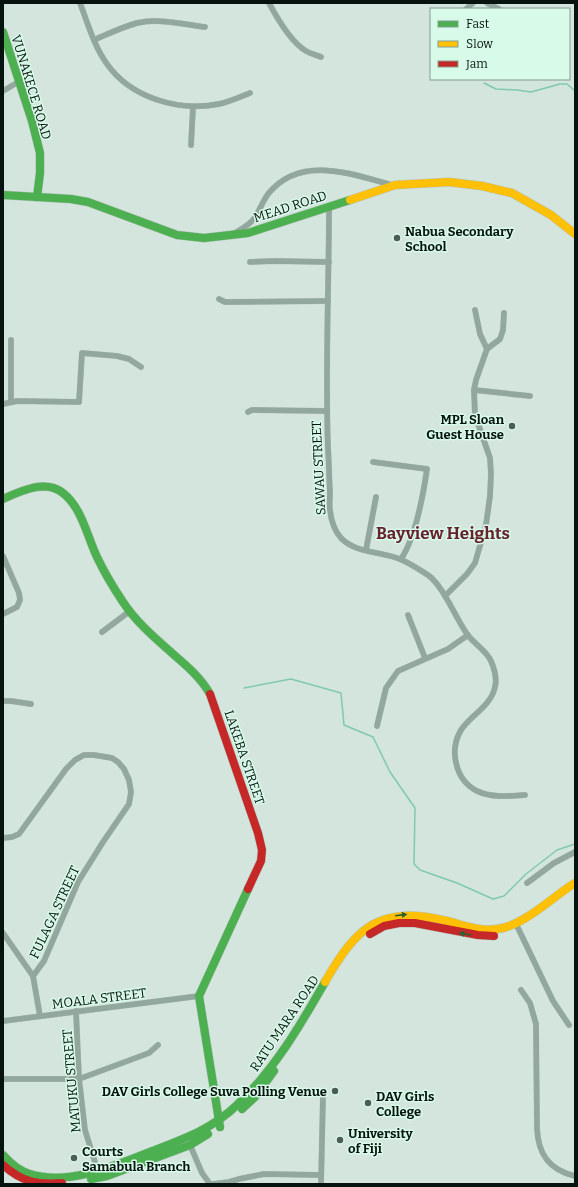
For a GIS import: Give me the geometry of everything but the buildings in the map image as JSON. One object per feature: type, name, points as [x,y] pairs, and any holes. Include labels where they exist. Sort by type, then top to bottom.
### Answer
[{"type":"main road","name":"VUNAKECE ROAD","points":[[3,32],[20,82],[40,153],[38,197]]},
{"type":"main road","name":"MEAD ROAD","points":[[3,195],[71,199],[88,202],[177,235],[204,238],[248,233],[395,185],[431,182],[456,182],[512,193],[551,215],[575,234]]},
{"type":"main road","name":"LAKEBA STREET","points":[[3,499],[34,487],[54,489],[63,493],[78,513],[96,556],[105,573],[130,611],[137,620],[202,681],[210,693],[258,834],[262,850],[261,861],[199,996]]},
{"type":"main road","name":"RATU MARA ROAD","points":[[219,1124],[269,1069],[304,1019],[341,956],[355,938],[369,926],[394,916],[410,914],[481,929],[500,929],[522,919],[575,883]]},
{"type":"main road","name":"RATU MARA ROAD","points":[[3,1165],[16,1176],[28,1182],[44,1184],[71,1182],[107,1176],[189,1141],[219,1124],[249,1103],[262,1089],[308,1025],[355,947],[372,932],[391,925],[409,922],[425,924],[462,934],[493,936],[505,934],[518,928],[575,890]]},
{"type":"main road","points":[[199,996],[219,1124]]},
{"type":"main road","name":"RATU MARA ROAD","points":[[3,1155],[18,1168],[29,1174],[40,1176],[72,1176],[98,1172],[189,1141]]},
{"type":"street","points":[[80,3],[94,40],[106,64],[116,76],[128,85],[151,98],[165,102],[193,106],[219,104],[250,93]]},
{"type":"street","points":[[269,3],[295,42],[307,51],[321,56]]},
{"type":"street","points":[[487,3],[497,8]]},
{"type":"street","points":[[94,40],[123,27],[139,23],[169,22],[205,26]]},
{"type":"street","points":[[3,91],[20,82]]},
{"type":"street","points":[[191,145],[193,106]]},
{"type":"street","points":[[233,235],[248,225],[256,217],[267,195],[276,186],[282,181],[302,172],[328,170],[395,185]]},
{"type":"street","name":"SAWAU STREET","points":[[328,207],[329,262],[327,411],[330,509],[334,529],[349,545],[401,559],[429,576],[446,596],[468,635],[490,659],[494,671],[495,687],[484,706],[461,731],[455,749],[457,768],[461,776],[477,791],[492,795],[525,795]]},
{"type":"street","points":[[250,262],[329,262]]},
{"type":"street","points":[[219,299],[225,302],[328,302]]},
{"type":"street","points":[[475,310],[480,334],[487,349]]},
{"type":"street","points":[[446,596],[467,574],[475,563],[486,525],[489,510],[492,474],[490,458],[475,415],[474,390],[487,349],[500,340],[503,330],[504,312]]},
{"type":"street","points":[[11,340],[11,401]]},
{"type":"street","points":[[3,404],[11,401],[79,402],[82,353],[117,356],[129,359],[141,367]]},
{"type":"street","points":[[474,390],[530,396]]},
{"type":"street","points":[[248,412],[252,410],[327,411]]},
{"type":"street","points":[[373,462],[427,469],[418,515],[407,548],[401,559]]},
{"type":"street","points":[[366,550],[376,497]]},
{"type":"street","points":[[3,556],[20,600],[17,607],[3,614]]},
{"type":"street","points":[[102,632],[130,611]]},
{"type":"street","points":[[408,615],[425,658]]},
{"type":"street","points":[[377,726],[386,688],[398,671],[448,649],[468,635]]},
{"type":"street","points":[[3,701],[32,704]]},
{"type":"street","name":"FULAGA STREET","points":[[3,838],[12,838],[19,834],[66,769],[75,760],[84,755],[104,756],[112,758],[124,769],[129,780],[131,792],[129,804],[102,842],[78,882],[44,961],[33,976]]},
{"type":"street","points":[[526,883],[554,863],[575,852]]},
{"type":"street","points":[[518,928],[553,1001],[569,1025]]},
{"type":"street","points":[[3,933],[33,976],[40,1016]]},
{"type":"street","points":[[521,990],[530,1003],[536,1024],[537,1140],[544,1157],[552,1166],[559,1171],[575,1176]]},
{"type":"street","name":"MOALA STREET","points":[[3,1021],[199,996]]},
{"type":"street","name":"MATUKU STREET","points":[[76,1011],[79,1078],[85,1130],[98,1172]]},
{"type":"street","points":[[3,1079],[79,1078],[149,1053],[158,1045]]},
{"type":"street","points":[[321,1184],[322,1095]]},
{"type":"street","points":[[189,1141],[202,1174],[210,1184]]},
{"type":"street","points":[[213,1184],[264,1174],[321,1175]]},
{"type":"waterway","points":[[484,83],[496,89],[531,92],[560,84],[567,84],[575,91]]},
{"type":"waterway","points":[[244,688],[291,679],[341,693],[344,725],[373,737],[390,772],[415,808],[414,864],[420,870],[457,883],[493,899],[504,896],[526,874],[557,850],[575,844]]},
{"type":"traffic: fast","points":[[3,32],[32,121],[40,153],[40,173],[37,197]]},
{"type":"traffic: fast","points":[[3,195],[71,199],[88,202],[177,235],[204,238],[248,233],[350,200]]},
{"type":"traffic: fast","points":[[3,499],[25,490],[41,487],[56,489],[70,499],[79,514],[100,563],[128,609],[146,630],[193,672],[210,694]]},
{"type":"traffic: fast","points":[[220,1127],[199,996],[248,889]]},
{"type":"traffic: fast","points":[[3,1155],[22,1171],[45,1177],[60,1178],[91,1173],[122,1163],[196,1133],[227,1114],[263,1077],[286,1047],[325,982]]},
{"type":"traffic: fast","points":[[242,1109],[255,1097],[274,1071]]},
{"type":"traffic: fast","points":[[91,1179],[107,1176],[190,1145],[208,1134]]},
{"type":"traffic: slow","points":[[350,200],[395,185],[449,182],[482,186],[512,193],[551,215],[575,234]]},
{"type":"traffic: slow","points":[[325,982],[348,947],[360,934],[373,924],[387,919],[404,916],[424,917],[485,930],[507,927],[517,923],[538,910],[575,883]]},
{"type":"traffic: jam","points":[[210,694],[258,833],[262,850],[261,861],[248,889]]},
{"type":"traffic: jam","points":[[370,934],[384,926],[399,923],[415,923],[478,935],[494,936]]},
{"type":"traffic: jam","points":[[3,1165],[23,1179],[37,1183],[62,1183]]},
{"type":"place","name":"Nabua Secondary School","points":[[397,238]]},
{"type":"place","name":"MPL Sloan Guest House","points":[[512,426]]},
{"type":"place","name":"DAV Girls College Suva Polling Venue","points":[[335,1091]]},
{"type":"place","name":"DAV Girls College","points":[[368,1103]]},
{"type":"place","name":"University of Fiji","points":[[340,1140]]},
{"type":"place","name":"Courts Samabula Branch","points":[[74,1158]]},
{"type":"district","name":"Bayview Heights","points":[[443,533]]}]
